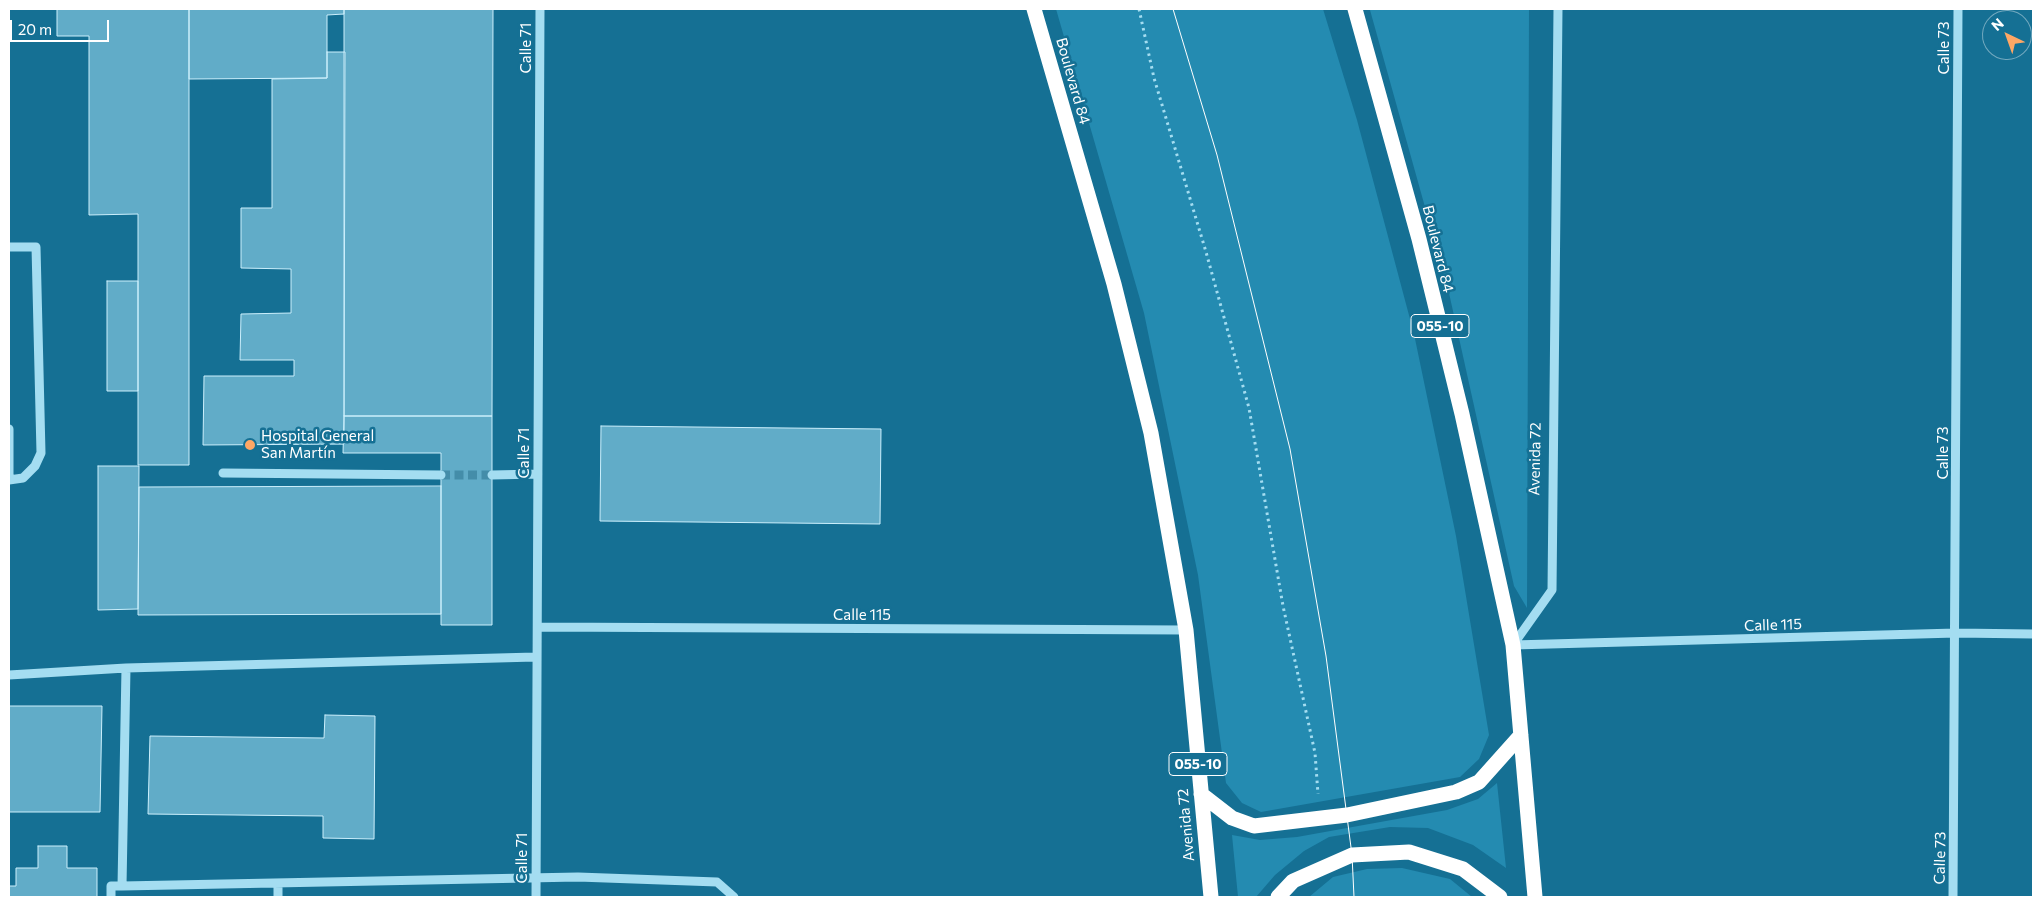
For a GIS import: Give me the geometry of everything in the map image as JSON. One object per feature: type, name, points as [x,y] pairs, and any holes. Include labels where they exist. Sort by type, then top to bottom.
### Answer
[{"type":"highway","name":"Boulevard 84","points":[[1034,9],[1114,284],[1148,424],[1186,630]]},
{"type":"highway","name":"Boulevard 84","points":[[1355,9],[1421,248],[1462,414],[1513,645]]},
{"type":"highway","name":"Avenida 72","points":[[1186,630],[1211,897]]},
{"type":"highway","name":"055-10","points":[[1513,645],[1534,897]]},
{"type":"highway","points":[[1201,794],[1232,818],[1254,826],[1320,820],[1456,792],[1479,782],[1521,735]]},
{"type":"highway","points":[[1278,897],[1293,882],[1352,855],[1409,852],[1463,868],[1500,897]]},
{"type":"street","name":"Calle 71","points":[[536,897],[540,9]]},
{"type":"street","name":"Avenida 72","points":[[1513,645],[1552,590],[1558,9]]},
{"type":"street","name":"Calle 73","points":[[1954,897],[1958,9]]},
{"type":"street","points":[[9,247],[36,246],[41,453],[36,466],[23,478],[9,480],[9,429]]},
{"type":"street","points":[[223,473],[441,475]]},
{"type":"street","points":[[492,475],[538,474]]},
{"type":"street","name":"Calle 115","points":[[538,627],[1186,630]]},
{"type":"street","name":"Calle 115","points":[[1513,645],[1956,634],[2033,634]]},
{"type":"street","points":[[9,675],[126,668],[536,657]]},
{"type":"street","points":[[122,886],[126,668]]},
{"type":"street","points":[[111,897],[111,886],[535,876],[717,882],[734,897]]},
{"type":"street","points":[[278,883],[278,897]]},
{"type":"path","points":[[1139,9],[1154,78],[1206,252],[1249,408],[1283,606],[1315,753],[1320,820]]},
{"type":"shaded area","points":[[1056,9],[1323,9],[1357,120],[1414,334],[1456,536],[1489,735],[1479,759],[1460,777],[1261,812],[1242,803],[1226,783],[1198,575],[1144,313]]},
{"type":"shaded area","points":[[1371,9],[1529,9],[1527,608],[1514,586],[1449,293]]},
{"type":"shaded area","points":[[1497,783],[1506,868],[1473,845],[1428,828],[1390,827],[1329,837],[1304,851],[1275,875],[1256,897],[1238,897],[1232,835],[1260,840],[1297,837],[1447,810],[1478,799]]},
{"type":"shaded area","points":[[1402,868],[1450,879],[1472,897],[1309,897],[1333,877],[1367,869]]},
{"type":"building","points":[[57,9],[189,9],[189,465],[138,465],[138,214],[89,215],[89,36],[57,36]]},
{"type":"building","points":[[189,9],[344,9],[344,14],[327,15],[327,78],[189,79]]},
{"type":"building","points":[[344,9],[493,9],[492,416],[344,416]]},
{"type":"building","points":[[327,52],[345,52],[344,444],[203,445],[204,376],[294,376],[294,360],[240,360],[241,314],[291,313],[291,269],[241,268],[241,208],[272,208],[272,79],[327,78]]},
{"type":"building","points":[[107,281],[138,281],[138,391],[107,391]]},
{"type":"building","points":[[344,416],[492,416],[492,625],[441,625],[441,453],[343,453]]},
{"type":"building","points":[[601,426],[881,429],[880,524],[600,521]]},
{"type":"building","points":[[98,466],[139,466],[138,609],[98,610]]},
{"type":"building","points":[[441,486],[441,614],[138,615],[139,487]]},
{"type":"building","points":[[9,706],[102,706],[100,812],[9,812]]},
{"type":"building","points":[[325,715],[375,716],[374,839],[323,838],[323,816],[148,814],[150,736],[324,738]]},
{"type":"building","points":[[38,846],[67,846],[67,868],[97,868],[97,897],[9,897],[9,886],[16,886],[16,868],[38,868]]},
{"type":"tunnel","points":[[441,475],[492,475]]},
{"type":"tram line","points":[[1173,9],[1217,155],[1290,449],[1326,656],[1352,855],[1354,897]]},
{"type":"place","name":"Hospital General San Martín","points":[[250,445]]}]
